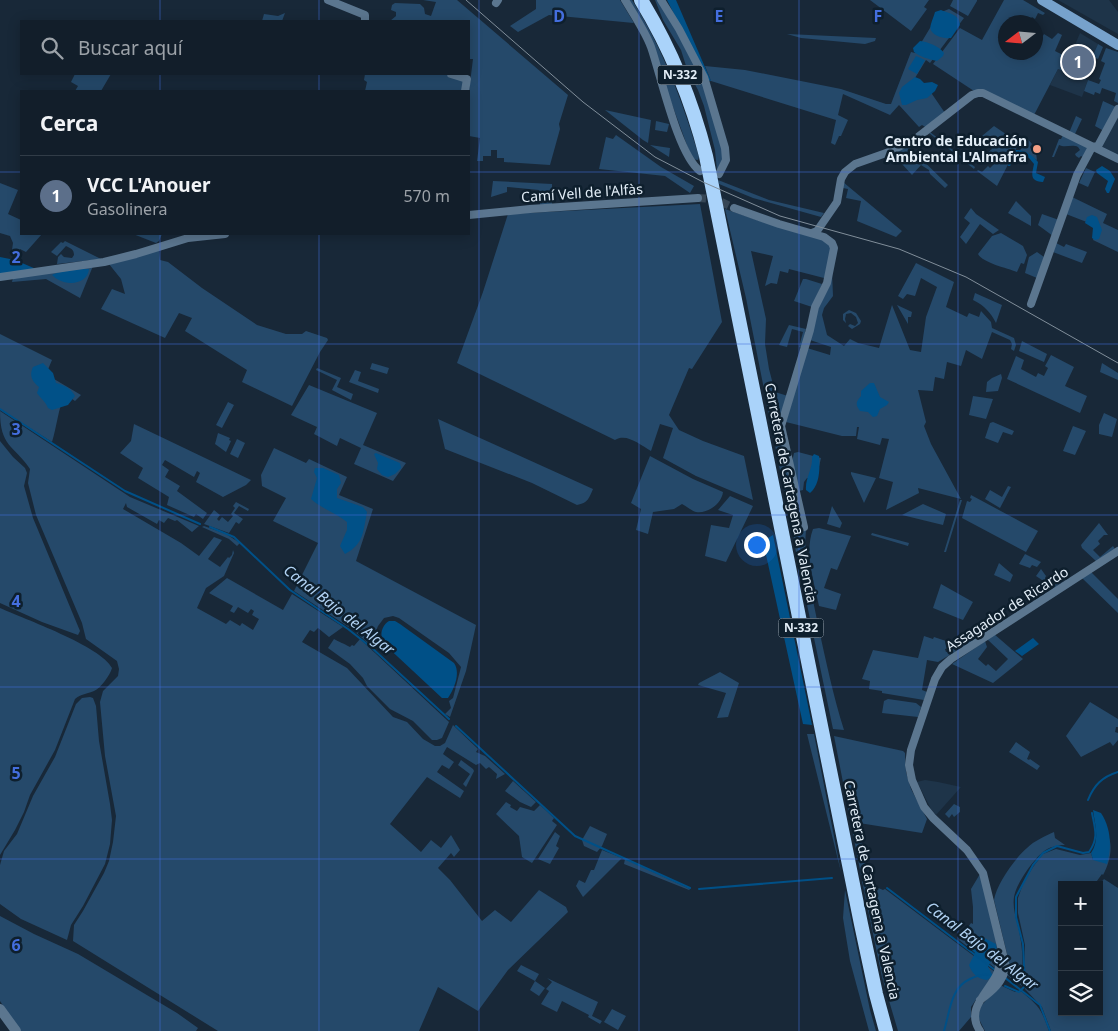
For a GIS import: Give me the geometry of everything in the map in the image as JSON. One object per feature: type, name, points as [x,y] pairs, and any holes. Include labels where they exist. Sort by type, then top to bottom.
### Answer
[{"type":"highway","name":"Carretera de Cartagena a Valencia","points":[[642,0],[676,65],[694,113],[706,156],[861,924],[886,1031]]},
{"type":"main road","points":[[1042,0],[1118,44]]},
{"type":"street","points":[[328,0],[365,15],[365,20]]},
{"type":"street","points":[[625,0],[650,45],[674,122],[687,156],[693,166],[700,171]]},
{"type":"street","points":[[661,0],[679,29],[704,78],[725,148],[726,160],[719,174]]},
{"type":"street","points":[[454,75],[467,79],[464,90]]},
{"type":"street","points":[[812,234],[821,226],[837,202],[841,179],[852,166],[889,152],[918,137],[972,95],[978,93],[983,93],[1118,159]]},
{"type":"street","points":[[1092,147],[1098,146],[1118,108]]},
{"type":"street","points":[[1031,304],[1077,175],[1092,147]]},
{"type":"street","name":"Camí Vell de l'Alfàs","points":[[470,215],[530,208],[698,198]]},
{"type":"street","points":[[734,208],[824,237],[832,243],[834,248],[827,283],[815,307],[810,330],[781,426],[800,528]]},
{"type":"street","points":[[821,226],[821,232],[824,237]]},
{"type":"street","points":[[0,278],[104,262],[188,238],[216,235]]},
{"type":"street","name":"Assagador de Ricardo","points":[[980,1031],[975,1022],[974,1012],[998,971],[1000,965],[1000,942],[983,873],[967,850],[924,807],[912,780],[911,750],[935,679],[951,659],[1118,551]]},
{"type":"street","points":[[0,1009],[16,1031]]},
{"type":"shaded area","points":[[423,0],[457,0],[568,95],[550,165],[504,162],[504,158],[497,158],[497,150],[491,150],[491,156],[483,156],[483,161],[477,161],[480,138],[470,136],[469,90],[473,59],[470,59],[470,20],[391,20],[396,16],[396,12],[391,10],[392,5],[395,3],[420,4],[424,8],[425,14],[431,16],[436,2]]},
{"type":"shaded area","points":[[536,0],[620,0],[634,23],[549,15],[518,32],[510,26],[536,9]]},
{"type":"shaded area","points":[[628,0],[632,0],[663,57],[686,116],[699,157],[698,160],[692,159],[673,107]]},
{"type":"shaded area","points":[[655,0],[658,0],[678,33],[702,79],[724,156],[717,171],[715,150],[704,106],[687,69],[681,50],[663,20]]},
{"type":"shaded area","points":[[667,0],[676,0],[711,81],[707,80]]},
{"type":"shaded area","points":[[870,0],[929,0],[924,7],[927,9],[911,31]]},
{"type":"shaded area","points":[[953,0],[977,1],[968,16],[950,6]]},
{"type":"shaded area","points":[[1004,0],[1023,0],[1045,13],[1043,15],[1038,13],[1037,15],[998,15],[998,60],[1043,60],[1044,34],[1052,39],[1058,33],[1062,35],[1055,51],[1069,58],[1063,71],[1058,69],[1034,115],[974,91],[933,64],[960,28],[982,40]]},
{"type":"shaded area","points":[[1058,0],[1109,0],[1118,12],[1118,34]]},
{"type":"shaded area","points":[[949,9],[964,18],[930,63],[926,60],[915,78],[932,94],[945,113],[927,128],[922,125],[919,127],[899,105],[890,115],[843,94],[838,115],[848,120],[835,145],[831,143],[836,120],[711,81],[705,66],[745,70],[841,89],[891,104],[911,52],[915,53],[939,13]]},
{"type":"shaded area","points":[[941,10],[954,15],[959,21],[960,25],[951,38],[936,36],[931,31],[930,28],[935,12]]},
{"type":"shaded area","points":[[285,13],[282,20],[262,20],[264,14],[278,16]]},
{"type":"shaded area","points":[[1080,33],[1098,44],[1083,78],[1088,80],[1082,97],[1050,85],[1058,69],[1064,71]]},
{"type":"shaded area","points":[[787,34],[876,38],[875,41],[865,44],[801,38]]},
{"type":"shaded area","points":[[920,41],[930,43],[939,48],[944,53],[943,56],[937,61],[917,54],[913,48]]},
{"type":"shaded area","points":[[1098,44],[1103,47],[1098,59],[1093,57],[1085,80],[1083,78]]},
{"type":"shaded area","points":[[1106,48],[1118,52],[1118,103],[1114,101],[1116,93],[1102,88],[1100,94],[1095,92],[1094,95],[1084,91],[1088,80],[1099,84],[1105,63],[1101,61]]},
{"type":"shaded area","points":[[916,56],[925,60],[917,74],[908,69]]},
{"type":"shaded area","points":[[74,75],[110,75],[102,90],[76,90],[78,86],[71,82]]},
{"type":"shaded area","points":[[365,75],[450,75],[465,79],[463,90],[365,90],[367,82],[364,80]]},
{"type":"shaded area","points":[[915,77],[924,83],[932,82],[938,85],[935,91],[927,98],[902,105],[899,93],[902,87]]},
{"type":"shaded area","points":[[1103,101],[1116,107],[1104,131],[1095,126]]},
{"type":"shaded area","points":[[605,110],[651,120],[648,143],[643,140]]},
{"type":"shaded area","points":[[1118,113],[1118,157],[1100,148]]},
{"type":"shaded area","points":[[1076,116],[1082,119],[1074,136],[1069,133]]},
{"type":"shaded area","points":[[656,121],[669,124],[667,132],[655,130]]},
{"type":"shaded area","points":[[994,126],[1019,143],[997,186],[977,171],[982,172],[988,166],[990,168],[995,163],[986,154],[992,149],[982,136]]},
{"type":"shaded area","points":[[929,133],[975,167],[974,169]]},
{"type":"shaded area","points":[[616,135],[661,167],[694,186],[690,193],[665,176],[599,169],[606,137],[613,139]]},
{"type":"shaded area","points":[[1063,135],[1088,148],[1083,157],[1079,158],[1075,154],[1080,150],[1078,147],[1059,145],[1054,157],[1052,157],[1059,139]]},
{"type":"shaded area","points":[[1026,137],[1032,144],[1030,147],[1033,154],[1036,153],[1037,160],[1020,151]]},
{"type":"shaded area","points":[[650,145],[670,148],[669,157]]},
{"type":"shaded area","points":[[907,145],[948,185],[945,188],[930,174],[929,170],[921,165],[912,175],[892,153]]},
{"type":"shaded area","points":[[1015,150],[1025,152],[1036,159],[1038,162],[1036,173],[1045,177],[1043,182],[1033,179],[1034,164],[1029,158],[1019,154],[1016,155],[1010,166],[1008,166],[1009,156]]},
{"type":"shaded area","points":[[1102,166],[1110,171],[1115,179],[1109,193],[1105,189],[1108,181],[1097,173],[1096,170]]},
{"type":"shaded area","points":[[1086,168],[1095,172],[1088,187],[1079,183]]},
{"type":"shaded area","points":[[718,180],[769,200],[824,213],[821,217],[753,198],[719,184]]},
{"type":"shaded area","points":[[493,181],[552,184],[552,204],[540,205],[539,190],[507,187],[507,192],[491,197]]},
{"type":"shaded area","points":[[843,182],[902,231],[896,237],[857,221],[861,201],[846,198],[848,189],[843,188]]},
{"type":"shaded area","points":[[0,183],[18,190],[8,214],[20,220],[20,235],[41,235],[26,252],[20,249],[18,253],[12,250],[13,243],[10,236],[0,233]]},
{"type":"shaded area","points":[[1072,197],[1107,214],[1103,223],[1118,230],[1118,252],[1093,240],[1097,226],[1066,214]]},
{"type":"shaded area","points":[[1016,201],[1031,216],[1031,226],[1008,213]]},
{"type":"shaded area","points":[[700,204],[722,322],[692,369],[689,368],[669,415],[679,430],[744,456],[753,500],[696,476],[663,458],[673,428],[660,424],[651,451],[629,439],[620,438],[615,440],[457,363],[483,292],[508,214]]},
{"type":"shaded area","points":[[971,208],[976,214],[999,230],[993,234],[980,224],[966,244],[960,237],[970,223],[964,218]]},
{"type":"shaded area","points":[[725,209],[824,240],[831,247],[826,277],[789,269],[788,273],[780,271],[777,284],[771,283],[765,286],[773,256],[751,251],[766,319],[765,344],[769,369],[775,392],[788,396],[780,419],[798,520],[791,526],[746,298]]},
{"type":"shaded area","points":[[1042,214],[1059,220],[1053,236],[1038,225]]},
{"type":"shaded area","points":[[1092,215],[1097,217],[1102,230],[1099,239],[1095,240],[1092,238],[1093,228],[1085,223],[1087,217]]},
{"type":"shaded area","points":[[1001,233],[1023,246],[1027,255],[1024,264],[1021,263],[1017,272],[990,263],[978,254],[992,236]]},
{"type":"shaded area","points":[[136,235],[162,235],[156,243]]},
{"type":"shaded area","points":[[65,241],[101,259],[57,264],[58,257],[61,254],[64,257],[72,258],[74,255],[73,250],[66,246],[57,256],[51,252],[61,242]]},
{"type":"shaded area","points":[[1056,243],[1064,247],[1066,244],[1087,252],[1082,263],[1053,252]]},
{"type":"shaded area","points":[[159,250],[160,260],[168,262],[202,288],[257,325],[286,334],[302,334],[306,331],[327,338],[328,340],[292,406],[242,382],[247,370],[185,331],[192,318],[179,313],[165,338],[101,309],[112,289],[125,294],[121,279],[109,264]]},
{"type":"shaded area","points":[[1037,252],[1044,257],[1037,278],[1025,273],[1029,257]]},
{"type":"shaded area","points":[[0,257],[15,260],[36,269],[0,274]]},
{"type":"shaded area","points":[[916,263],[954,282],[946,307],[967,317],[969,313],[979,317],[981,311],[991,322],[992,328],[1014,338],[1016,345],[1014,351],[1011,349],[1012,344],[1010,340],[992,332],[982,359],[966,350],[961,366],[947,362],[944,379],[935,377],[933,391],[918,390],[926,422],[924,426],[931,444],[961,499],[918,488],[919,493],[886,510],[893,482],[879,478],[889,439],[882,438],[880,445],[857,439],[859,427],[857,427],[856,436],[842,436],[786,422],[807,348],[830,355],[831,347],[810,340],[816,309],[832,272],[833,296],[824,308],[822,315],[827,335],[844,346],[850,339],[879,348],[892,305],[910,350],[921,352],[926,317],[937,287],[921,278],[915,296],[907,294],[903,299],[898,296]]},
{"type":"shaded area","points":[[93,266],[80,298],[46,279],[12,282],[13,278]]},
{"type":"shaded area","points":[[89,269],[88,274],[78,282],[63,282],[52,275],[61,272]]},
{"type":"shaded area","points":[[803,279],[822,284],[812,307],[794,301]]},
{"type":"shaded area","points":[[975,293],[1002,305],[996,323],[987,310],[973,300]]},
{"type":"shaded area","points":[[897,305],[912,312],[911,317],[908,317],[908,324]]},
{"type":"shaded area","points":[[849,310],[856,313],[861,321],[860,324],[852,329],[848,326],[850,324],[855,326],[858,323],[856,317],[851,313],[846,314],[846,323],[843,320],[843,314]]},
{"type":"shaded area","points":[[789,325],[806,329],[805,332],[808,332],[803,348],[799,347],[803,332],[792,329],[787,347],[779,345]]},
{"type":"shaded area","points":[[0,334],[52,360],[38,393],[49,376],[81,395],[75,401],[65,394],[52,442],[0,409]]},
{"type":"shaded area","points":[[1022,341],[1047,354],[1044,362],[1019,351]]},
{"type":"shaded area","points":[[1051,355],[1074,367],[1065,386],[1087,396],[1080,413],[1007,379],[1016,356],[1024,360],[1021,369],[1036,377],[1038,373],[1044,376],[1048,368],[1045,366]]},
{"type":"shaded area","points":[[43,363],[53,373],[56,383],[67,387],[75,396],[68,405],[52,410],[48,408],[37,393],[39,387],[32,378],[31,373],[33,367]]},
{"type":"shaded area","points":[[372,363],[389,368],[387,374],[370,369]]},
{"type":"shaded area","points":[[1102,363],[1118,373],[1118,380],[1100,372]]},
{"type":"shaded area","points":[[317,368],[341,378],[337,387],[353,394],[351,400],[332,390],[337,380],[316,370]]},
{"type":"shaded area","points":[[355,370],[361,372],[358,381],[379,389],[378,393],[349,382]]},
{"type":"shaded area","points":[[1001,374],[1002,378],[998,391],[986,392],[987,382]]},
{"type":"shaded area","points":[[870,383],[874,383],[880,397],[889,402],[880,409],[877,416],[873,417],[868,412],[860,411],[857,405],[861,391]]},
{"type":"shaded area","points":[[309,385],[377,413],[363,445],[406,463],[393,481],[354,464],[361,448],[340,438],[337,446],[314,434],[317,427],[291,415]]},
{"type":"shaded area","points":[[973,396],[993,399],[986,419],[969,415]]},
{"type":"shaded area","points":[[228,402],[234,405],[222,428],[216,425]]},
{"type":"shaded area","points":[[0,411],[130,497],[199,526],[192,532],[177,520],[168,518],[164,523],[159,520],[157,524],[127,507],[126,503],[123,509],[181,543],[199,556],[214,537],[222,540],[208,559],[220,567],[232,555],[233,550],[234,553],[224,576],[206,588],[197,608],[226,624],[230,620],[240,626],[242,623],[253,630],[259,619],[252,615],[254,611],[251,609],[248,613],[238,607],[234,613],[230,611],[233,606],[209,593],[227,578],[283,610],[292,594],[343,627],[329,637],[318,628],[314,632],[310,630],[302,642],[347,668],[393,717],[407,722],[423,739],[435,746],[440,746],[445,743],[453,725],[478,749],[476,752],[485,756],[505,774],[496,779],[497,774],[489,767],[486,769],[480,763],[476,765],[447,747],[443,754],[454,762],[449,769],[442,765],[437,772],[464,791],[460,798],[427,777],[390,824],[421,852],[431,840],[441,848],[451,835],[460,850],[454,857],[451,853],[438,868],[450,880],[482,921],[495,910],[511,922],[539,890],[566,907],[568,912],[508,970],[478,1011],[438,987],[419,1031],[218,1031],[73,941],[74,925],[104,873],[113,842],[116,816],[105,756],[100,702],[103,691],[118,676],[119,669],[117,661],[86,639],[82,623],[36,515],[28,483],[30,469],[5,439],[2,432]]},
{"type":"shaded area","points":[[1104,413],[1117,419],[1112,437],[1099,434],[1099,425]]},
{"type":"shaded area","points":[[438,419],[593,489],[588,500],[577,505],[532,483],[445,449]]},
{"type":"shaded area","points":[[993,422],[1014,431],[1012,435],[1003,432],[998,443],[985,438],[990,423]]},
{"type":"shaded area","points":[[134,424],[251,480],[246,485],[223,497],[196,482],[200,473],[197,471],[194,477],[165,460],[162,465],[169,470],[165,477],[180,486],[177,491],[207,513],[203,519],[196,514],[194,517],[167,505],[169,497],[138,478],[143,468],[120,453],[131,441]]},
{"type":"shaded area","points":[[1073,426],[1086,431],[1075,455],[1063,451]]},
{"type":"shaded area","points":[[218,433],[230,438],[229,440],[231,441],[226,452],[215,444]]},
{"type":"shaded area","points":[[237,439],[245,443],[238,458],[230,454]]},
{"type":"shaded area","points":[[0,441],[25,468],[27,473],[24,486],[33,518],[80,631],[78,635],[42,622],[0,603]]},
{"type":"shaded area","points":[[274,448],[306,463],[309,459],[347,477],[339,495],[373,509],[356,561],[476,625],[466,671],[450,717],[445,714],[451,708],[449,701],[453,698],[461,667],[449,653],[399,618],[393,616],[384,618],[378,626],[370,645],[353,630],[294,591],[318,543],[273,521],[286,498],[262,486],[261,475]]},
{"type":"shaded area","points":[[798,452],[821,458],[816,480],[807,478],[804,482],[803,490],[799,491],[792,462],[794,453]]},
{"type":"shaded area","points":[[376,453],[400,463],[401,468],[395,474],[388,477],[382,475],[377,469],[378,463],[374,454]]},
{"type":"shaded area","points":[[814,454],[819,456],[818,481],[810,493],[806,490],[806,486]]},
{"type":"shaded area","points":[[650,456],[693,479],[723,492],[720,500],[714,507],[701,512],[694,511],[682,504],[674,509],[653,512],[648,534],[636,530],[641,509],[631,503]]},
{"type":"shaded area","points":[[315,468],[323,468],[339,475],[341,483],[337,489],[337,498],[363,507],[367,512],[362,537],[356,546],[345,554],[340,546],[347,530],[347,522],[311,499],[317,478],[314,472]]},
{"type":"shaded area","points":[[851,472],[876,478],[864,503],[851,474]]},
{"type":"shaded area","points":[[1008,486],[1011,487],[1000,508],[985,499],[990,490],[1002,497]]},
{"type":"shaded area","points":[[971,495],[1038,531],[1026,552],[962,518],[967,501],[970,502],[972,499],[970,498]]},
{"type":"shaded area","points":[[730,496],[753,506],[726,562],[705,556],[711,525],[729,528],[733,515],[718,510]]},
{"type":"shaded area","points":[[960,500],[962,500],[946,552],[944,552]]},
{"type":"shaded area","points":[[236,502],[249,509],[248,511],[239,506],[234,513],[243,519],[239,524],[236,522],[229,533],[204,524],[214,510],[220,515],[217,519],[219,521],[222,517],[228,522],[233,516],[231,514]]},
{"type":"shaded area","points":[[923,504],[946,514],[943,525],[902,515]]},
{"type":"shaded area","points":[[832,506],[842,523],[840,528],[827,524]]},
{"type":"shaded area","points":[[1099,523],[1108,535],[1104,535],[1098,541],[1100,544],[1093,550],[1100,557],[1113,546],[1115,549],[1097,562],[1081,545]]},
{"type":"shaded area","points":[[204,526],[226,534],[240,543],[237,546],[229,539],[202,527]]},
{"type":"shaded area","points":[[819,528],[851,536],[837,570],[831,568],[824,588],[841,594],[836,610],[819,606],[809,548],[813,529]]},
{"type":"shaded area","points":[[806,530],[807,566],[811,589],[836,704],[844,730],[833,729],[795,547],[793,532]]},
{"type":"shaded area","points":[[872,533],[909,543],[908,546],[871,535]]},
{"type":"shaded area","points":[[773,535],[812,725],[803,724],[763,541]]},
{"type":"shaded area","points":[[1025,554],[1041,562],[1037,567],[1032,565],[1030,568],[1019,564]]},
{"type":"shaded area","points":[[999,563],[1013,575],[1010,582],[994,575]]},
{"type":"shaded area","points":[[1041,569],[1046,576],[1045,578],[1053,585],[1062,575],[1066,579],[1054,588],[1036,576]]},
{"type":"shaded area","points":[[1091,572],[1118,599],[1118,613],[1082,578]]},
{"type":"shaded area","points":[[941,584],[973,602],[963,620],[933,608]]},
{"type":"shaded area","points":[[0,608],[78,642],[105,660],[112,668],[107,678],[99,687],[75,699],[55,750],[30,795],[15,830],[0,855]]},
{"type":"shaded area","points":[[389,621],[395,621],[400,624],[454,663],[457,676],[448,698],[442,698],[383,643],[382,631],[384,625]]},
{"type":"shaded area","points":[[966,631],[983,635],[938,662],[927,660],[922,690],[927,692],[924,700],[869,689],[870,681],[862,679],[873,650],[918,658],[924,636],[946,641],[949,648],[945,649],[946,652],[953,651],[952,648]]},
{"type":"shaded area","points":[[994,634],[1023,659],[993,683],[952,664],[985,641],[987,647],[978,659],[996,671],[1008,659],[987,639]]},
{"type":"shaded area","points":[[1033,638],[1039,644],[1022,656],[1015,651]]},
{"type":"shaded area","points":[[334,639],[350,647],[354,646],[360,639],[449,722],[442,738],[432,740],[413,721],[390,709],[367,686],[363,678],[350,664],[328,648]]},
{"type":"shaded area","points":[[720,672],[739,683],[728,717],[717,718],[726,693],[698,685]]},
{"type":"shaded area","points":[[82,698],[93,698],[96,706],[99,741],[110,804],[112,820],[110,844],[105,864],[71,925],[67,940],[21,919],[0,904],[0,865],[4,851],[17,834],[33,796],[55,757],[76,704]]},
{"type":"shaded area","points":[[888,699],[916,703],[921,707],[918,717],[882,713],[884,701]]},
{"type":"shaded area","points":[[1090,702],[1118,719],[1118,727],[1116,727],[1115,732],[1118,733],[1118,740],[1113,746],[1110,742],[1081,757],[1066,736]]},
{"type":"shaded area","points":[[807,734],[814,734],[841,872]]},
{"type":"shaded area","points":[[834,736],[903,751],[905,753],[906,772],[911,789],[927,819],[922,833],[859,823],[866,876],[861,875]]},
{"type":"shaded area","points":[[1016,742],[1030,752],[1027,759],[1040,766],[1037,770],[1009,752]]},
{"type":"shaded area","points":[[461,760],[474,771],[466,787],[463,784],[470,774],[458,765]]},
{"type":"shaded area","points":[[925,780],[961,787],[936,815],[917,782]]},
{"type":"shaded area","points":[[513,781],[536,802],[531,807],[520,802],[505,791]]},
{"type":"shaded area","points":[[506,802],[517,811],[520,807],[534,811],[540,805],[554,818],[552,821],[557,825],[532,863],[522,857],[519,836],[496,814]]},
{"type":"shaded area","points":[[954,804],[960,807],[960,812],[954,817],[952,814],[949,818],[945,814]]},
{"type":"shaded area","points":[[1093,810],[1101,813],[1109,831],[1110,851],[1107,864],[1093,860],[1091,853],[1096,838]]},
{"type":"shaded area","points":[[590,826],[607,834],[597,852],[584,846],[582,840]]},
{"type":"shaded area","points":[[555,832],[560,836],[556,846],[559,848],[550,864],[538,859]]},
{"type":"shaded area","points":[[1054,832],[1055,838],[1065,845],[1045,850],[1030,866],[1015,892],[1014,912],[1022,948],[1022,986],[1007,975],[1008,958],[994,900],[1002,880],[1022,852],[1033,843]]},
{"type":"shaded area","points":[[1109,838],[1111,847],[1109,861],[1103,875],[1097,881],[1058,881],[1058,1016],[1103,1016],[1102,881],[1104,879],[1118,888],[1118,1031],[1051,1031],[1042,1007],[1025,989],[1025,945],[1018,913],[1018,898],[1023,884],[1043,854],[1056,849],[1080,855],[1091,853],[1093,860],[1109,855]]},
{"type":"shaded area","points":[[602,850],[622,858],[583,897],[576,886],[579,880],[585,883],[591,870],[594,870]]},
{"type":"shaded area","points":[[625,859],[690,889],[624,864]]},
{"type":"shaded area","points":[[980,874],[997,944],[997,967],[995,968],[959,940],[971,923],[973,924],[971,889]]},
{"type":"shaded area","points":[[862,881],[883,890],[885,889],[995,972],[971,1007],[971,1017],[959,1031],[898,1031],[882,977]]},
{"type":"shaded area","points":[[845,890],[876,1031],[869,1031],[850,961],[843,918]]},
{"type":"shaded area","points":[[0,916],[78,954],[177,1013],[198,1028],[196,1031],[20,1031],[0,1001]]},
{"type":"shaded area","points":[[980,936],[996,944],[995,954],[988,967],[993,976],[987,980],[976,976],[969,965],[975,953],[967,945],[967,941],[972,937]]},
{"type":"shaded area","points":[[521,965],[539,974],[535,981],[517,971]]},
{"type":"shaded area","points":[[547,978],[598,1002],[592,1016],[602,1021],[600,1024],[588,1017],[589,1015],[562,1001],[557,1012],[541,1004],[549,991],[546,989],[552,982]]},
{"type":"shaded area","points":[[535,981],[545,988],[539,996],[530,990]]},
{"type":"shaded area","points":[[1000,985],[1015,992],[1022,992],[1033,1001],[1042,1013],[1049,1031],[985,1031],[978,1017],[981,1006]]},
{"type":"shaded area","points":[[612,1009],[626,1016],[618,1030],[604,1022]]},
{"type":"waterway","name":"Canal Bajo del Algar","points":[[0,409],[125,491],[200,524]]},
{"type":"waterway","name":"Canal Bajo del Algar","points":[[210,527],[234,537],[290,590],[348,629],[372,648],[449,719]]},
{"type":"waterway","name":"Canal Bajo del Algar","points":[[456,726],[575,836],[690,888]]},
{"type":"waterway","points":[[1088,800],[1099,782],[1107,776],[1118,772]]},
{"type":"waterway","points":[[1005,986],[1019,992],[1025,986],[1023,944],[1016,917],[1016,897],[1033,865],[1043,853],[1057,846],[1083,853],[1089,852],[1095,838],[1092,813]]},
{"type":"waterway","name":"Canal Bajo del Algar","points":[[699,889],[832,878]]},
{"type":"waterway","name":"Canal Bajo del Algar","points":[[887,888],[995,970]]},
{"type":"waterway","points":[[944,1031],[952,1001],[958,988],[972,978],[989,975]]},
{"type":"waterway","name":"Canal Bajo del Algar","points":[[1004,977],[1040,1005],[1050,1031]]},
{"type":"tunnel","points":[[698,198],[715,199],[734,208]]},
{"type":"tram line","points":[[466,0],[583,102],[655,157],[703,182],[780,216],[899,249],[966,277],[1118,363]]},
{"type":"place","name":"VCC L'Anouer","points":[[1078,62]]},
{"type":"place","name":"Centro de Educación Ambiental L'Almafra","points":[[1037,149]]}]
